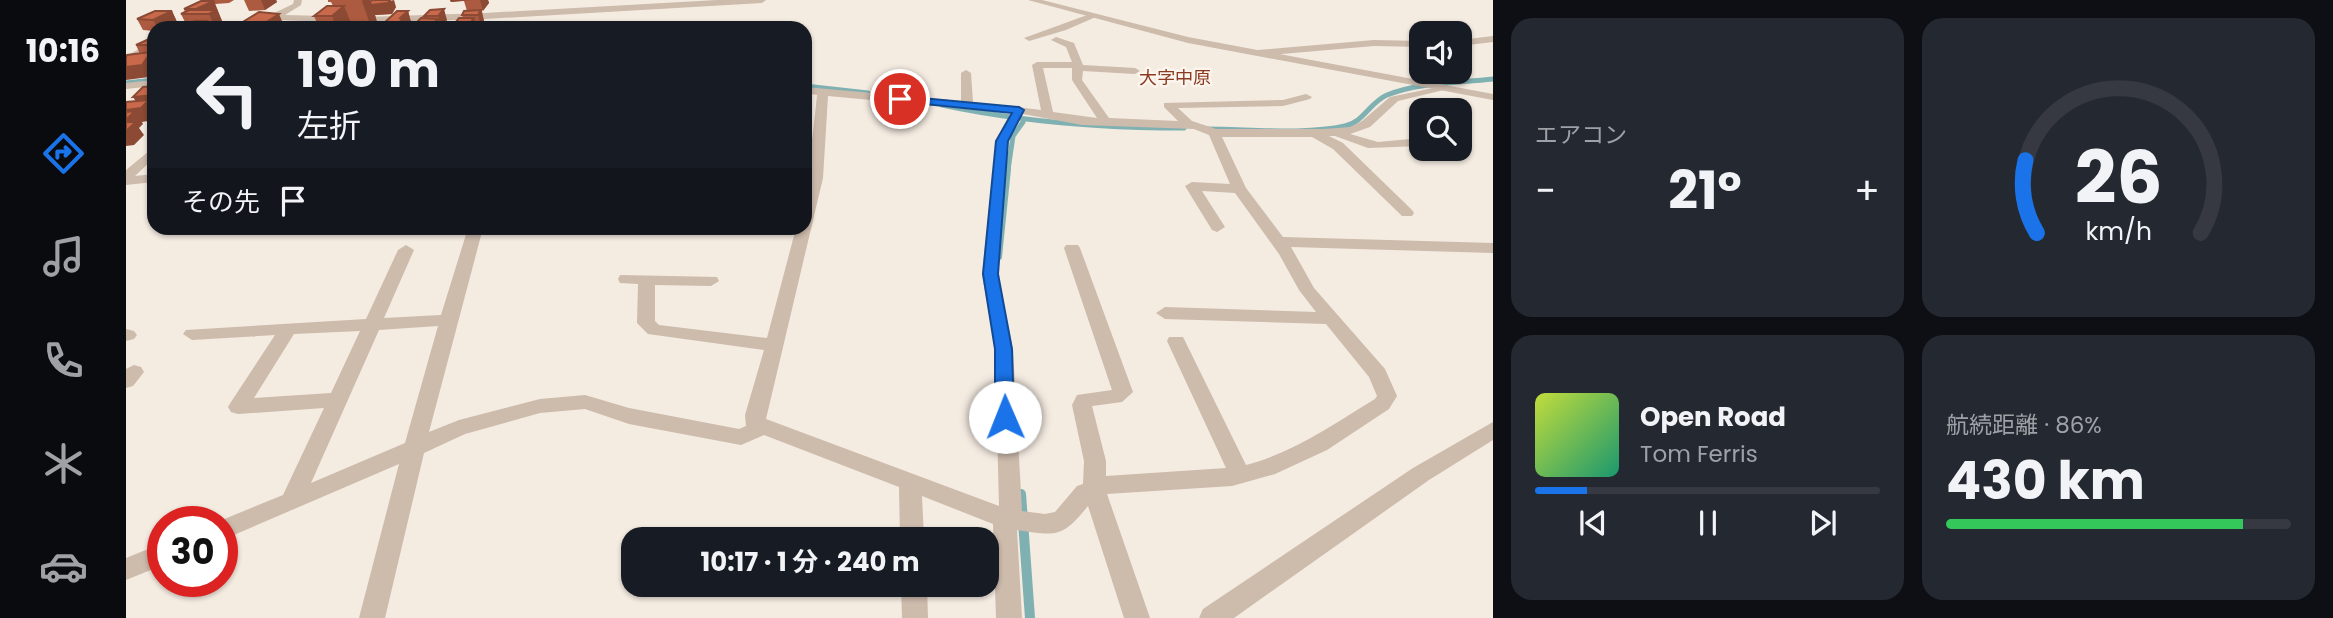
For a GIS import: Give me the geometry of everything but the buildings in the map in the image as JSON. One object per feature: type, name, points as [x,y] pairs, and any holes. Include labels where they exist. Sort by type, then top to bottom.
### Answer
[{"type":"street","points":[[259,21],[275,17],[297,5],[298,0]]},
{"type":"street","points":[[275,17],[359,20],[500,16],[762,0]]},
{"type":"street","points":[[1032,0],[1169,35],[1493,97]]},
{"type":"street","points":[[495,21],[509,5]]},
{"type":"street","points":[[1029,38],[1093,16]]},
{"type":"street","points":[[460,21],[463,17]]},
{"type":"street","points":[[426,21],[429,18]]},
{"type":"street","points":[[1472,42],[1493,39]]},
{"type":"street","points":[[1056,40],[1070,45],[1078,66],[1078,82],[1106,123]]},
{"type":"street","points":[[1258,53],[1374,43],[1409,44]]},
{"type":"street","points":[[126,60],[147,48]]},
{"type":"street","points":[[1048,115],[1037,65],[1135,71]]},
{"type":"street","points":[[966,73],[967,106]]},
{"type":"street","points":[[126,86],[147,84]]},
{"type":"street","points":[[812,91],[1019,110],[1106,123],[1189,125],[1214,133],[1339,133],[1362,127],[1394,99],[1444,87]]},
{"type":"street","points":[[812,194],[816,178],[823,92]]},
{"type":"street","points":[[1189,125],[1168,105],[1283,103],[1306,97]]},
{"type":"street","points":[[1009,618],[1013,519],[1004,349],[990,274],[1002,141],[1019,110]]},
{"type":"street","points":[[801,235],[784,299],[776,345],[755,415],[756,424],[910,484],[1013,519],[1045,524],[1062,521],[1085,493],[1094,488],[1125,482],[1240,475],[1268,468],[1309,449],[1384,400],[1385,389],[1378,374],[1298,277],[1279,242],[1239,189],[1214,133]]},
{"type":"street","points":[[1312,133],[1338,146],[1407,213]]},
{"type":"street","points":[[1339,133],[1368,146],[1409,143]]},
{"type":"street","points":[[126,179],[147,157]]},
{"type":"street","points":[[126,179],[147,178]]},
{"type":"street","points":[[1217,227],[1192,186],[1239,189]]},
{"type":"street","points":[[372,618],[447,320],[474,235]]},
{"type":"street","points":[[1279,242],[1493,248]]},
{"type":"street","points":[[1072,248],[1123,392],[1114,397],[1089,398],[1082,402],[1095,461],[1094,488],[1137,618]]},
{"type":"street","points":[[291,502],[406,250]]},
{"type":"street","points":[[626,279],[711,281]]},
{"type":"street","points":[[648,279],[646,323],[654,330],[776,345]]},
{"type":"street","points":[[1165,313],[1330,318]]},
{"type":"street","points":[[191,334],[447,320]]},
{"type":"street","points":[[288,328],[238,407],[337,400]]},
{"type":"street","points":[[1176,341],[1240,475]]},
{"type":"street","points":[[238,524],[459,428],[495,416],[572,402],[597,405],[629,416],[732,436],[750,435],[761,428]]},
{"type":"street","points":[[1212,618],[1420,474],[1493,430]]},
{"type":"street","points":[[910,484],[912,527]]},
{"type":"street","points":[[126,569],[147,560]]},
{"type":"street","points":[[914,597],[915,618]]},
{"type":"waterway","points":[[1206,129],[1330,129],[1352,124],[1381,98],[1399,91],[1426,85],[1493,79]]},
{"type":"waterway","points":[[126,83],[147,81]]},
{"type":"waterway","points":[[812,87],[868,93]]},
{"type":"waterway","points":[[942,105],[1062,123],[1184,128]]},
{"type":"waterway","points":[[1008,170],[1013,136],[1023,122]]},
{"type":"waterway","points":[[999,257],[1008,169]]},
{"type":"waterway","points":[[1021,494],[1030,618]]},
{"type":"district","name":"大字中原","points":[[1175,78]]},
{"type":"route","points":[[900,99],[1019,110],[1002,141],[990,274],[1004,349],[1005,417]]}]
